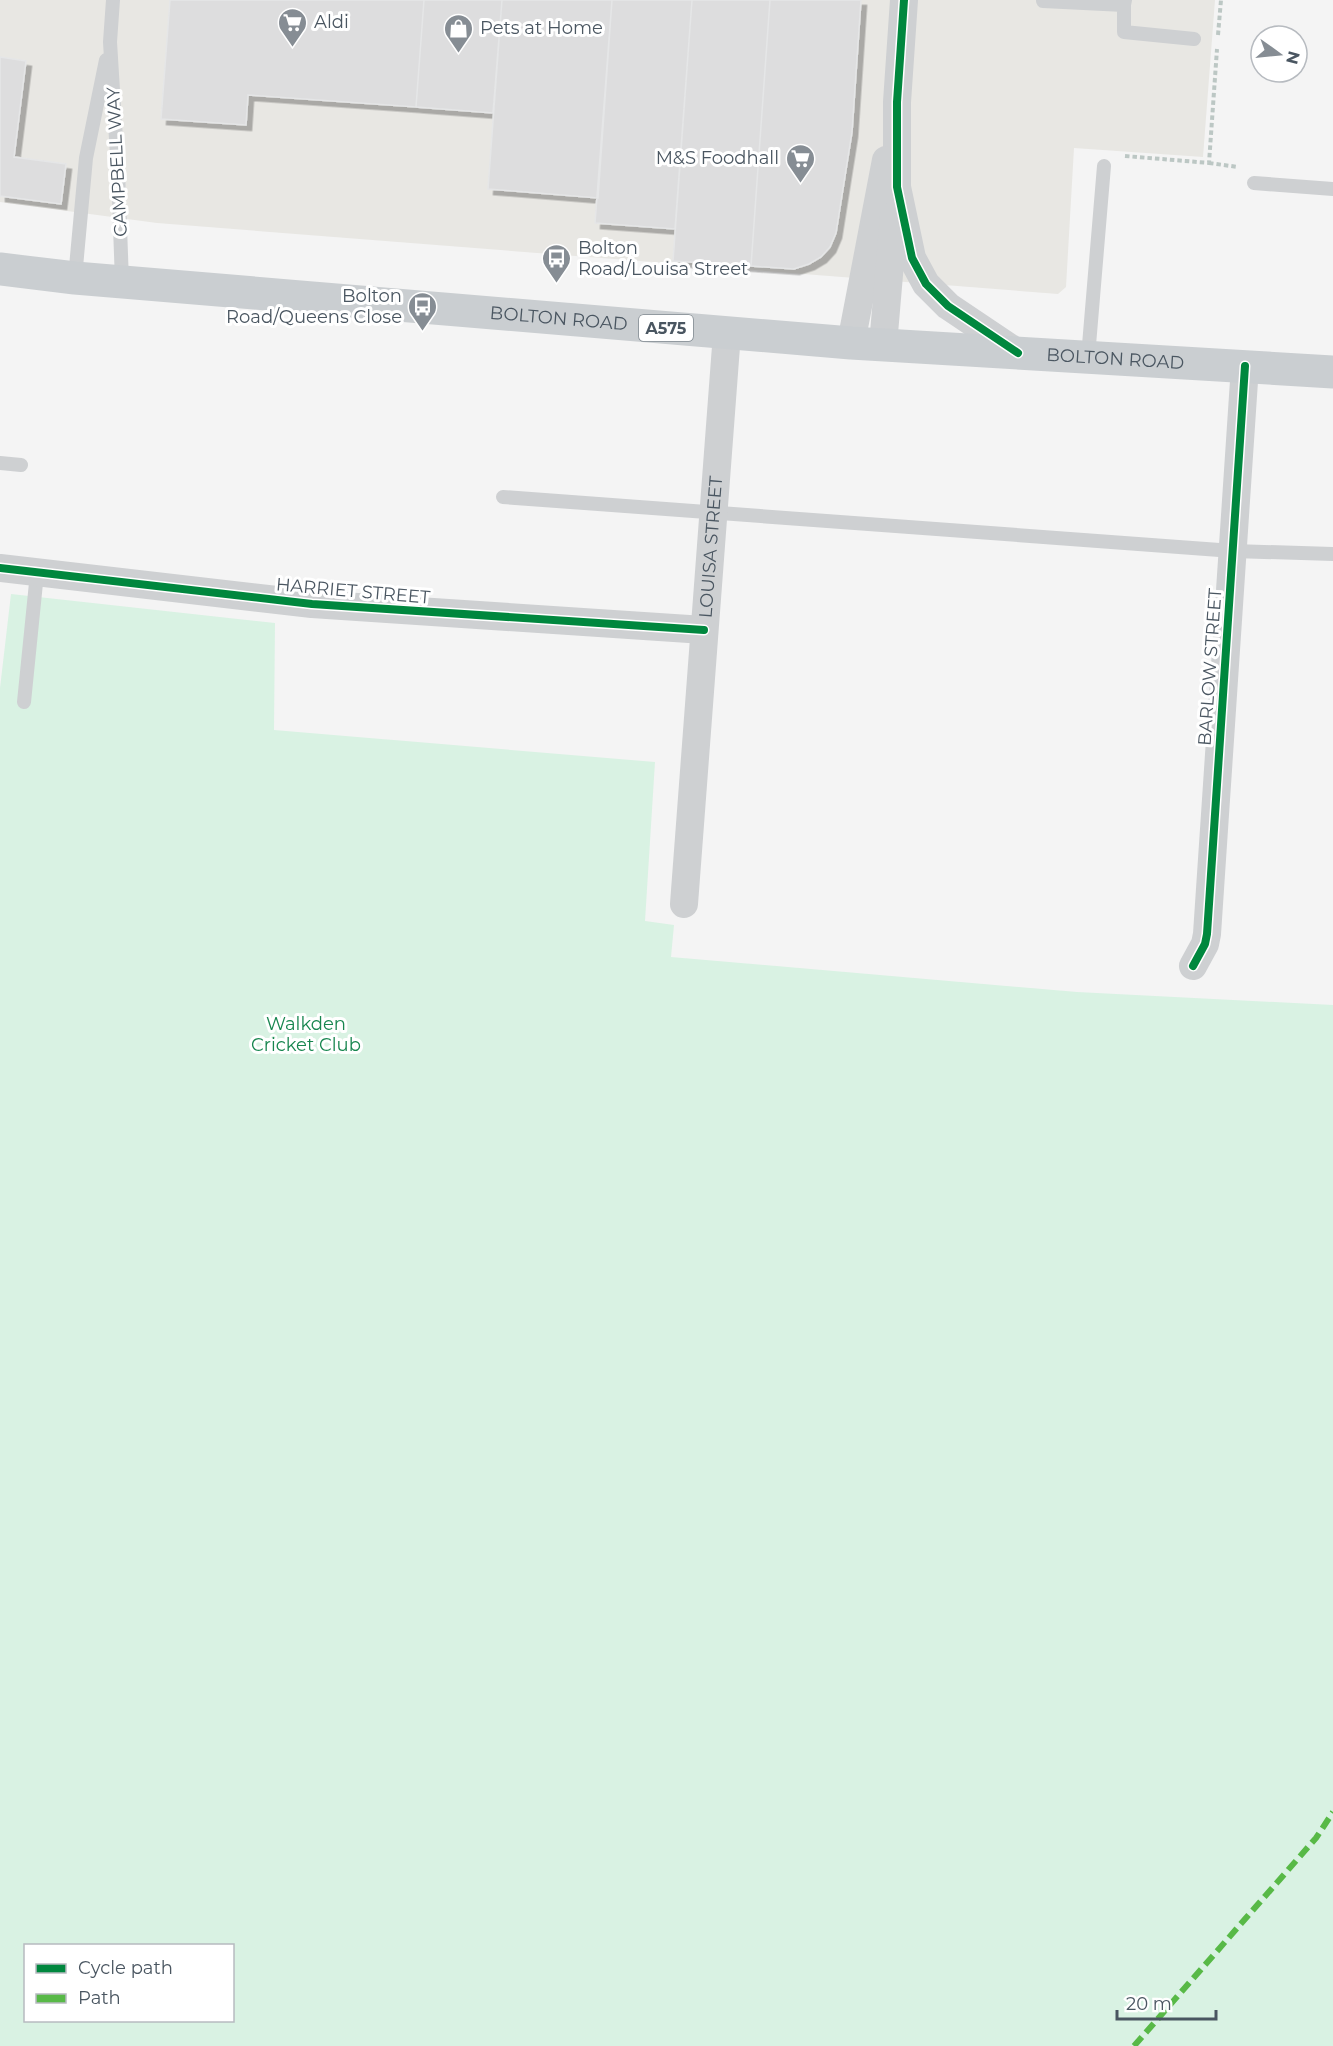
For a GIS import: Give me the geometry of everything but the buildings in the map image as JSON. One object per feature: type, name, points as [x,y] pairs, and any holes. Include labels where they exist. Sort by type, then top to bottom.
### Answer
[{"type":"main road","name":"BOLTON ROAD","points":[[0,269],[75,278],[867,344],[1333,372]]},
{"type":"street","points":[[867,344],[897,102],[904,0]]},
{"type":"street","points":[[867,344],[897,188],[897,102]]},
{"type":"street","points":[[897,188],[912,258],[926,284],[948,306],[1018,353]]},
{"type":"street","name":"LOUISA STREET","points":[[684,904],[727,333]]},
{"type":"street","name":"BARLOW STREET","points":[[1193,966],[1205,944],[1207,934],[1245,366]]},
{"type":"street","name":"HARRIET STREET","points":[[0,568],[312,604],[704,630]]},
{"type":"lane","name":"CAMPBELL WAY","points":[[75,278],[86,158],[110,42],[113,0]]},
{"type":"lane","points":[[1043,1],[1124,3],[1124,32],[1194,39]]},
{"type":"lane","name":"CAMPBELL WAY","points":[[110,42],[122,282]]},
{"type":"lane","points":[[1088,357],[1104,166]]},
{"type":"lane","points":[[1254,183],[1333,189]]},
{"type":"lane","points":[[0,463],[21,465]]},
{"type":"lane","points":[[503,498],[1233,551],[1333,554]]},
{"type":"lane","points":[[24,702],[37,573]]},
{"type":"path","points":[[1104,166],[1105,154],[1209,163],[1221,0]]},
{"type":"shaded area","points":[[0,0],[1215,0],[1203,157],[1074,148],[1066,287],[1058,294],[157,223],[0,202]]},
{"type":"green space","name":"Walkden Cricket Club","points":[[11,594],[275,623],[274,730],[655,762],[645,921],[674,925],[671,957],[1077,992],[1333,1005],[1333,2046],[0,2046],[0,688]]},
{"type":"marked path","points":[[1134,2046],[1316,1838],[1333,1812]]},
{"type":"cycle path","points":[[904,0],[897,102],[897,187],[912,258],[926,284],[948,306],[1018,353]]},
{"type":"cycle path","points":[[1193,966],[1205,944],[1207,934],[1245,366]]},
{"type":"cycle path","points":[[0,568],[312,604],[704,630]]},
{"type":"place","name":"Aldi","points":[[293,48]]},
{"type":"place","name":"Pets at Home","points":[[459,54]]},
{"type":"place","name":"M&S Foodhall","points":[[800,184]]},
{"type":"place","name":"Bolton Road/Louisa Street","points":[[557,284]]},
{"type":"place","name":"Bolton Road/Queens Close","points":[[423,332]]}]
